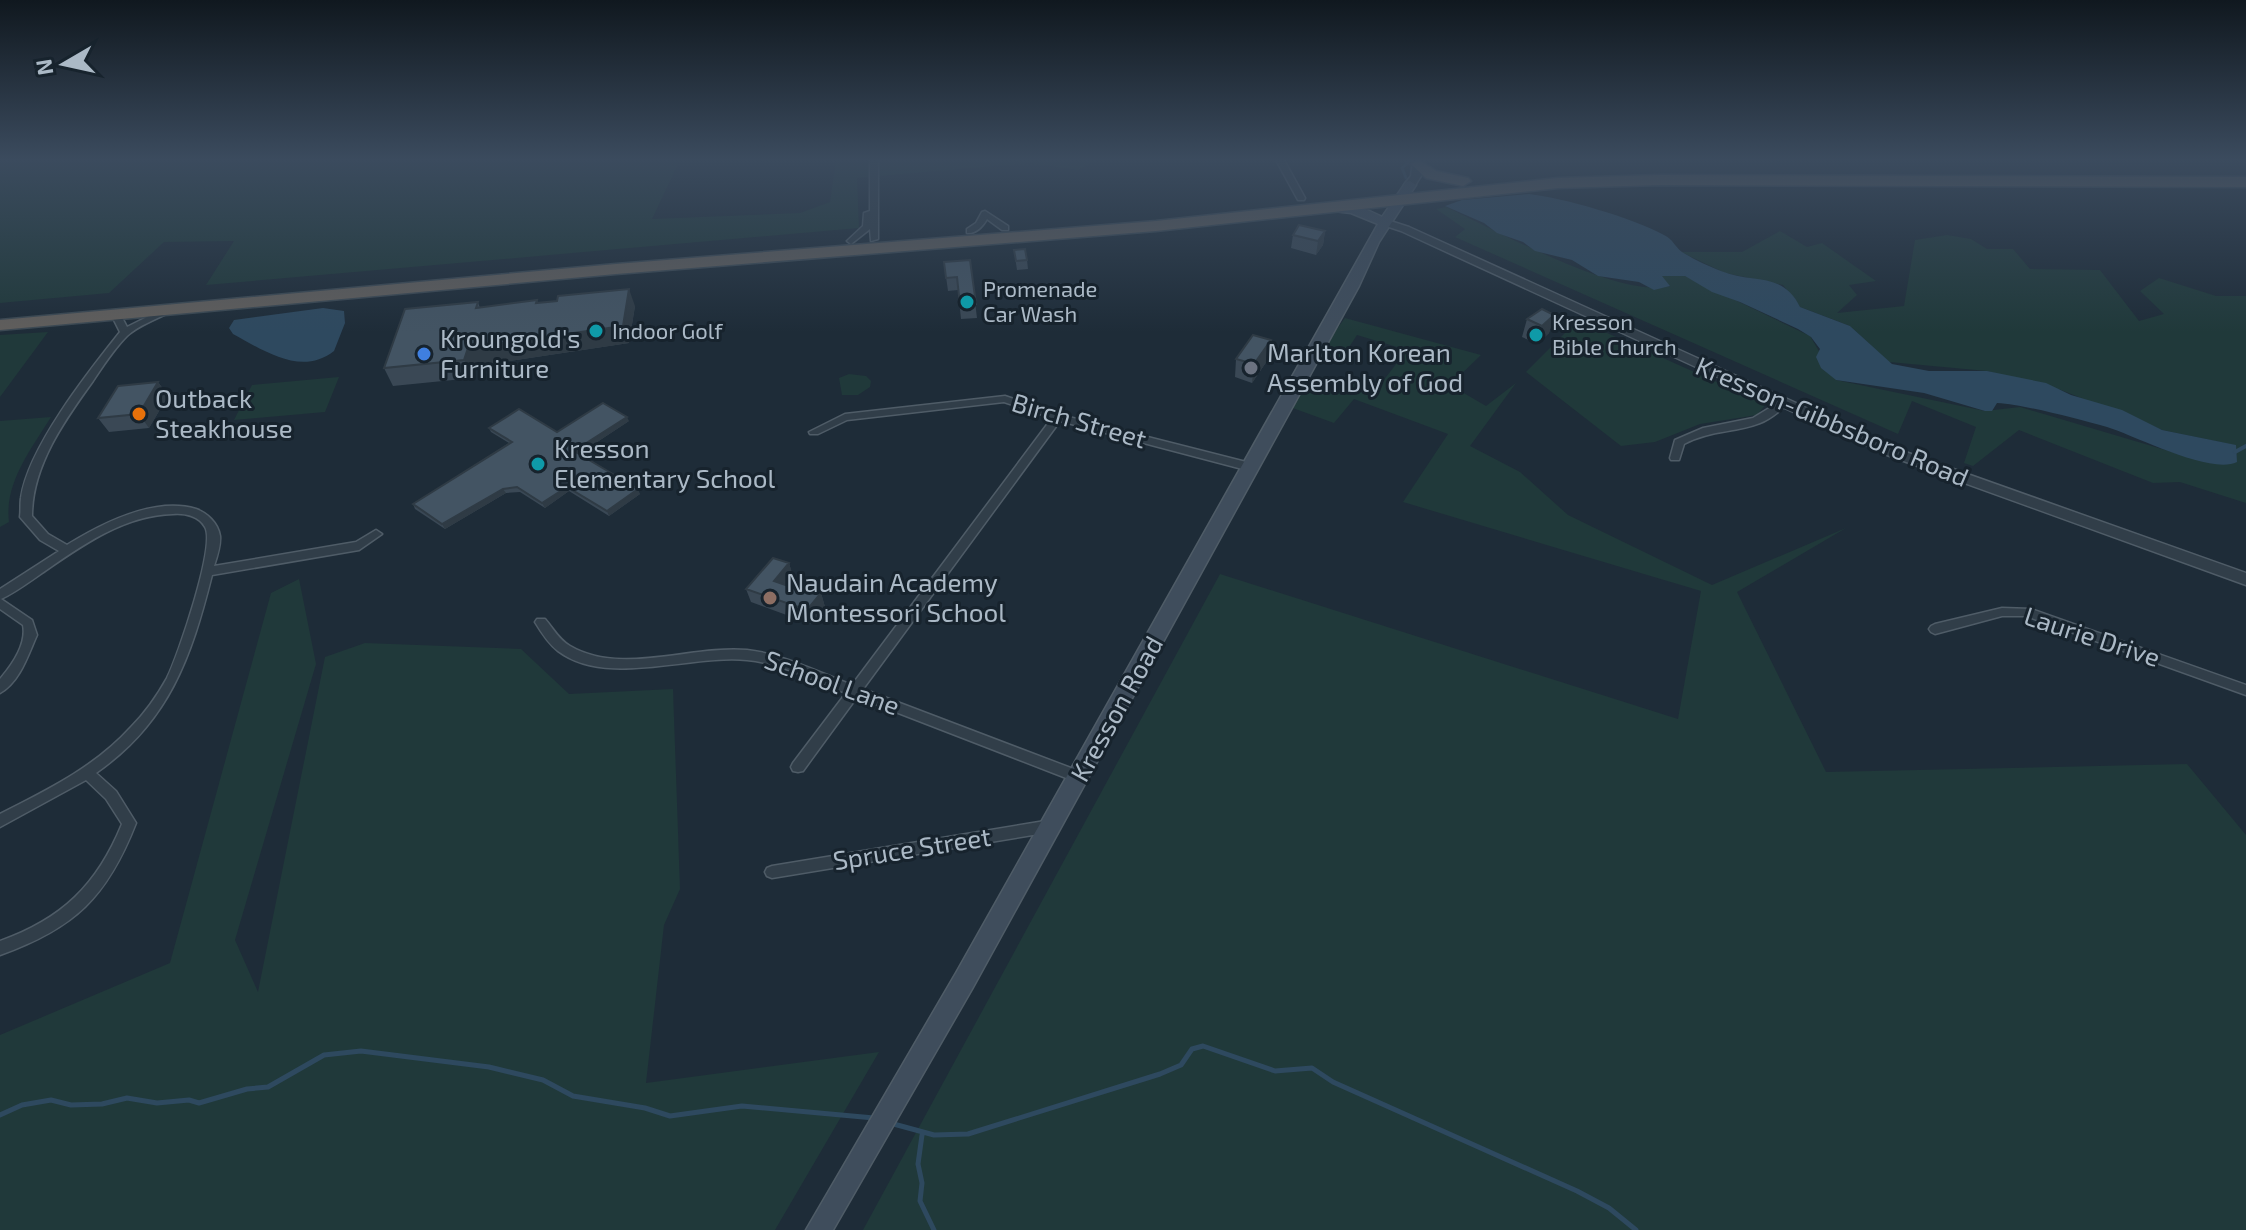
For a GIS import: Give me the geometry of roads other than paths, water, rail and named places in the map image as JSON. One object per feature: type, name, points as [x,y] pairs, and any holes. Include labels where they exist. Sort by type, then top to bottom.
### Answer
[{"type":"highway","points":[[0,315],[1110,217]]},
{"type":"highway","points":[[0,325],[1235,217]]},
{"type":"highway","points":[[826,253],[836,248],[863,246],[874,239]]},
{"type":"main road","points":[[1373,217],[1384,222]]},
{"type":"main road","name":"Kresson Road","points":[[819,1230],[1079,777],[1387,217]]},
{"type":"street","points":[[851,241],[867,227],[866,217]]},
{"type":"street","points":[[873,217],[874,239]]},
{"type":"street","name":"Kresson-Gibbsboro Road","points":[[1384,222],[1942,472],[2246,579]]},
{"type":"street","points":[[68,551],[44,537],[26,517],[26,491],[80,392],[125,332],[167,310]]},
{"type":"street","points":[[116,314],[125,332]]},
{"type":"street","name":"Birch Street","points":[[814,432],[845,417],[997,398],[1250,467]]},
{"type":"street","points":[[1675,458],[1679,442],[1689,435],[1759,422],[1784,402]]},
{"type":"street","points":[[798,767],[1058,417]]},
{"type":"street","points":[[0,595],[68,551],[131,518],[181,510],[199,515],[209,522],[214,535],[175,674],[152,712],[123,744],[88,774],[0,821]]},
{"type":"street","points":[[206,572],[359,546],[376,534]]},
{"type":"street","points":[[0,603],[28,623],[31,635],[16,669],[0,688]]},
{"type":"street","name":"Laurie Drive","points":[[1935,629],[2002,612],[2027,612],[2246,690]]},
{"type":"street","name":"School Lane","points":[[541,622],[557,643],[586,659],[609,663],[746,653],[766,657],[1079,777]]},
{"type":"street","points":[[0,948],[57,922],[86,898],[118,857],[129,823],[111,795],[88,774]]},
{"type":"street","name":"Spruce Street","points":[[772,872],[1051,826]]},
{"type":"water","points":[[1471,217],[1621,217],[1667,237],[1682,252],[1711,267],[1733,275],[1776,283],[1793,296],[1800,307],[1850,326],[1892,364],[1929,371],[1987,371],[2046,383],[2071,395],[2122,410],[2162,430],[2236,445],[2237,462],[2225,465],[2192,459],[2107,427],[2037,409],[1997,403],[1992,411],[1985,411],[1924,393],[1836,380],[1821,368],[1816,357],[1820,349],[1811,337],[1740,302],[1712,292],[1685,276],[1662,276],[1670,286],[1654,290],[1639,282],[1598,276],[1572,260],[1535,251],[1523,242],[1497,233]]},
{"type":"water","points":[[323,308],[344,311],[345,323],[334,351],[309,362],[269,353],[233,334],[229,328],[234,320]]},
{"type":"waterway","points":[[2235,452],[2246,446]]},
{"type":"waterway","points":[[890,1123],[934,1135],[968,1134],[1160,1074],[1181,1065],[1192,1049],[1203,1046],[1275,1071],[1312,1068],[1333,1082],[1577,1191],[1609,1208],[1636,1230]]},
{"type":"waterway","points":[[0,1115],[22,1105],[51,1100],[71,1105],[102,1104],[127,1098],[157,1103],[189,1100],[199,1103],[247,1089],[268,1087],[324,1055],[361,1051],[489,1067],[543,1080],[573,1096],[645,1108],[670,1116],[742,1106],[874,1118]]},
{"type":"waterway","points":[[922,1135],[918,1164],[922,1183],[920,1201],[934,1230]]},
{"type":"place","name":"Promenade Car Wash","points":[[967,302]]},
{"type":"place","name":"Indoor Golf","points":[[596,331]]},
{"type":"place","name":"Kresson Bible Church","points":[[1536,335]]},
{"type":"place","name":"Kroungold's Furniture","points":[[424,354]]},
{"type":"place","name":"Marlton Korean Assembly of God","points":[[1251,368]]},
{"type":"place","name":"Outback Steakhouse","points":[[139,414]]},
{"type":"place","name":"Kresson Elementary School","points":[[538,464]]},
{"type":"place","name":"Naudain Academy Montessori School","points":[[770,598]]}]
